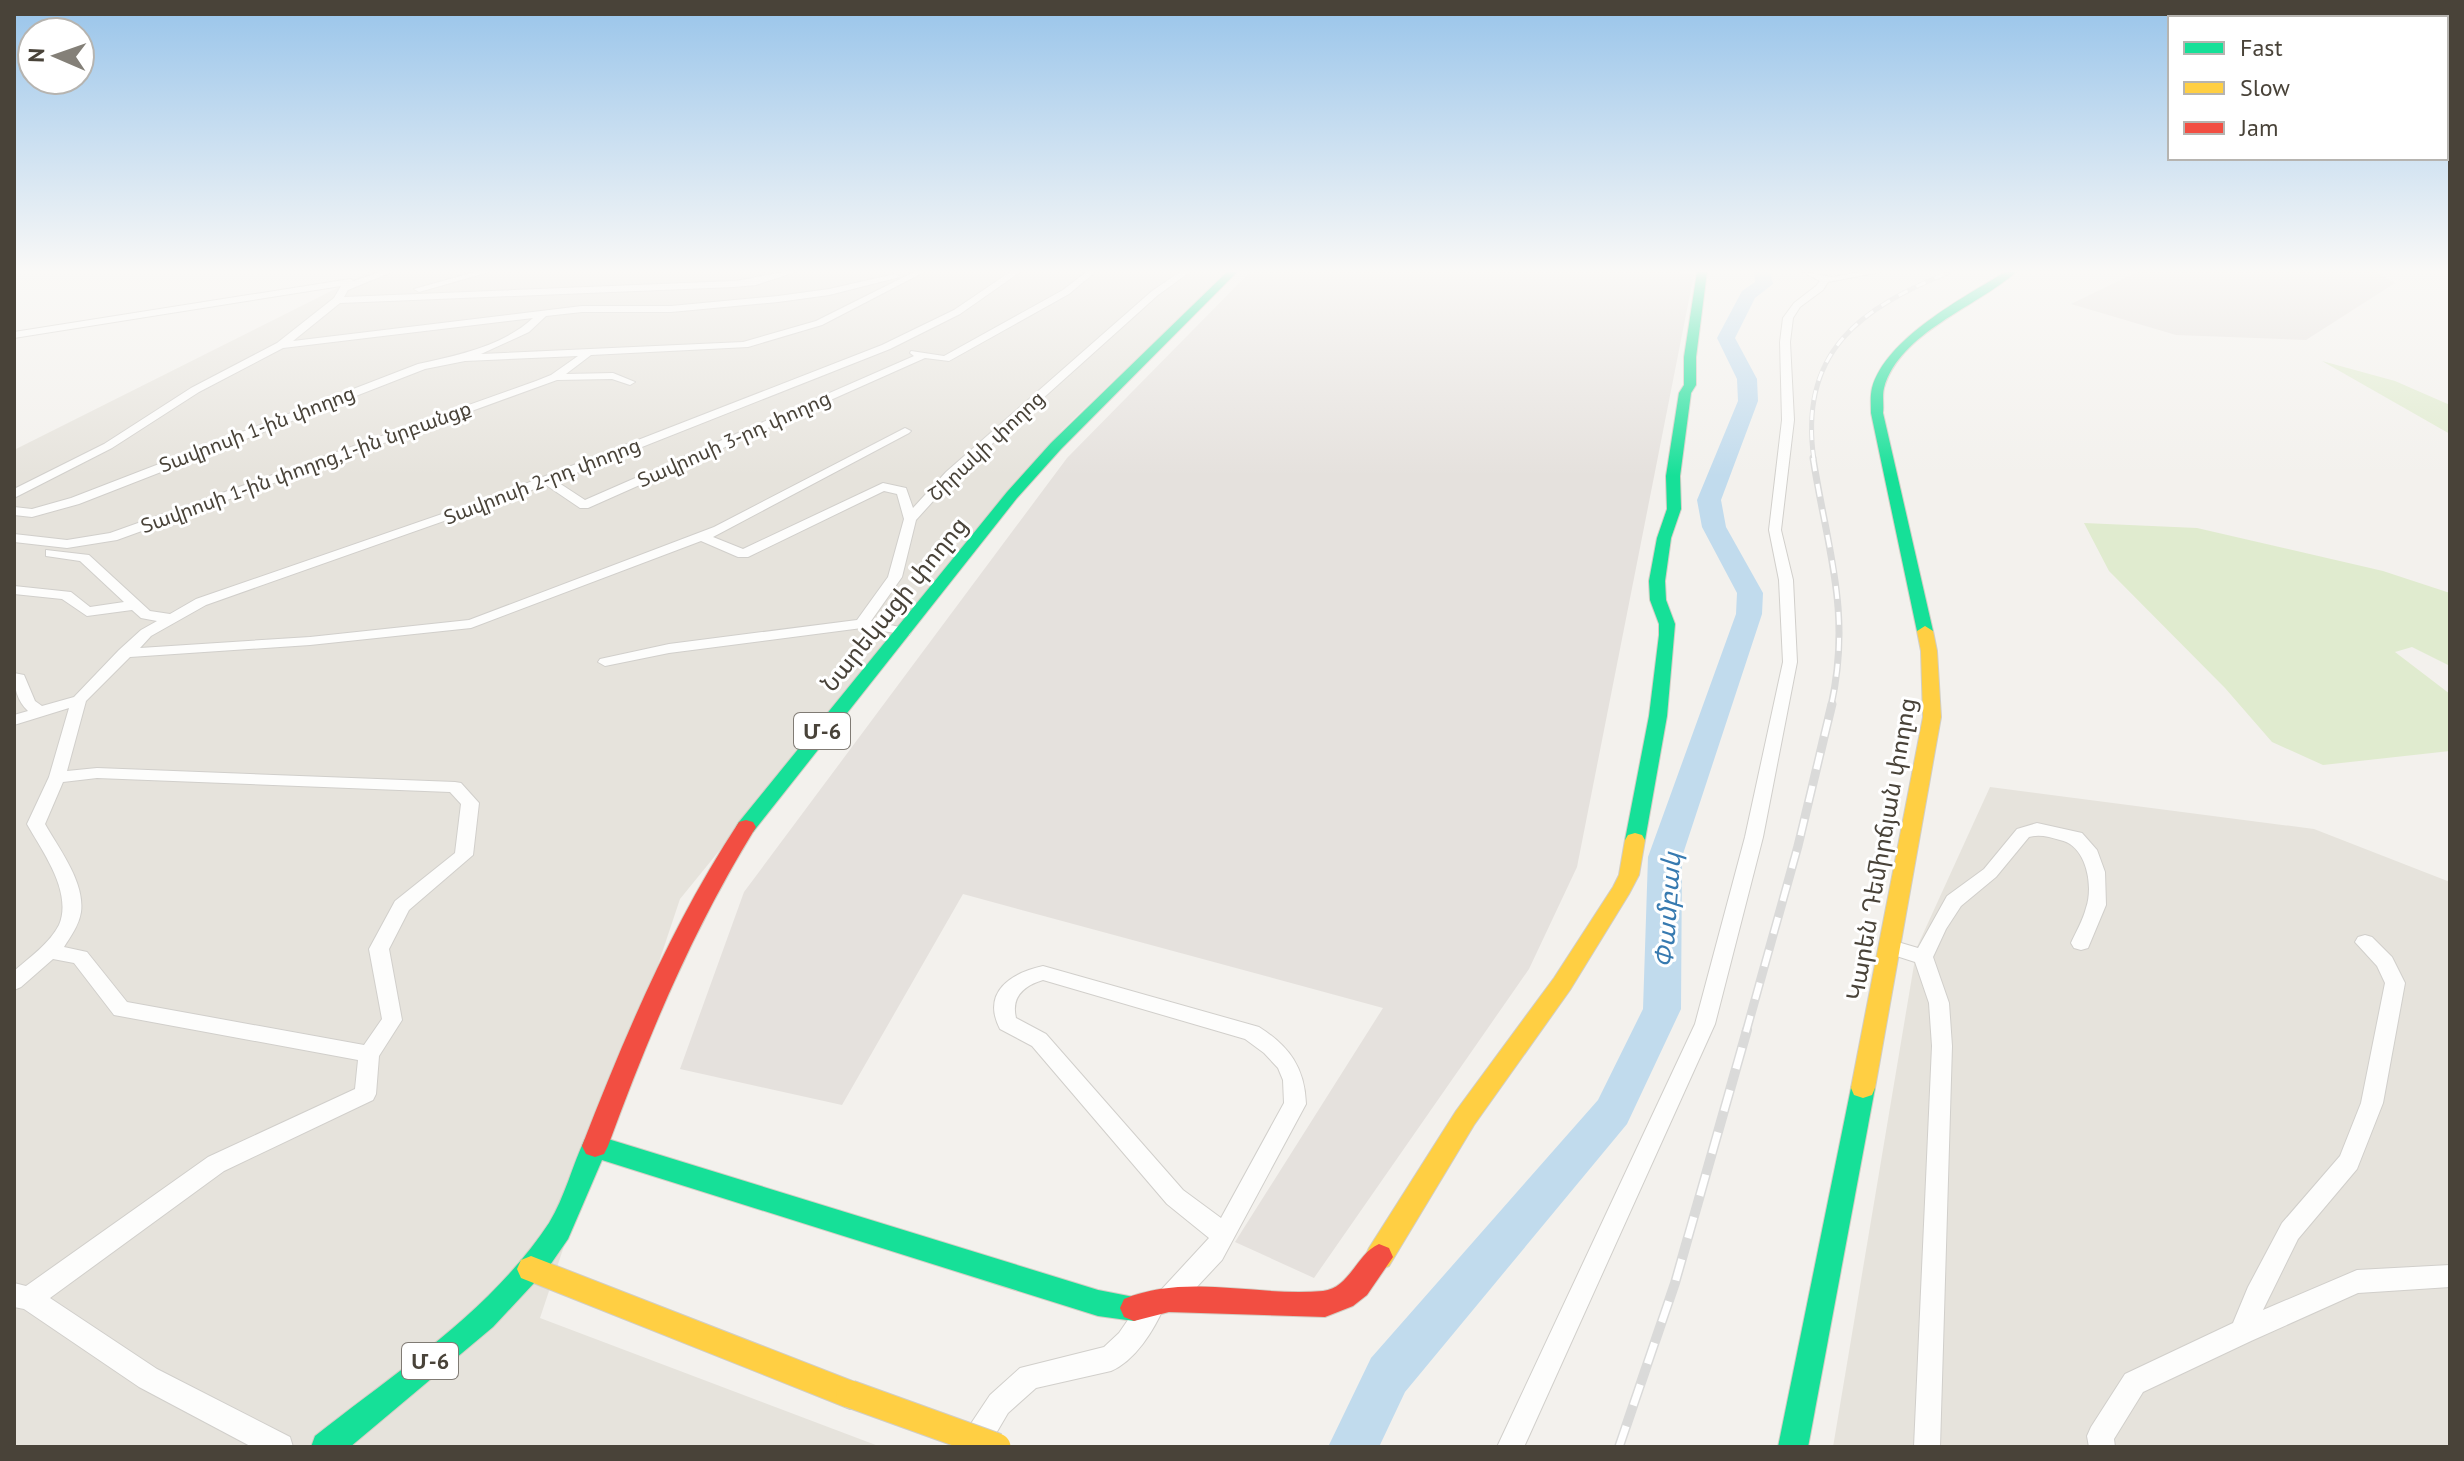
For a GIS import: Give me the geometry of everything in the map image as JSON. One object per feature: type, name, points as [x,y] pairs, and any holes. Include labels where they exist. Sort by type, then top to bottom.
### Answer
[{"type":"main road","name":"Նարեկացի փողոց","points":[[531,1269],[559,1230],[575,1197],[631,1051],[703,891],[765,800],[1012,495],[1056,446],[1163,340]]},
{"type":"main road","points":[[594,1147],[854,1230],[1098,1303],[1132,1309],[1161,1303],[1325,1304],[1344,1298],[1359,1288],[1465,1118],[1562,984],[1622,889],[1632,860],[1658,716],[1667,624],[1658,600],[1657,581],[1664,538],[1674,509],[1673,476],[1685,393],[1690,385],[1692,340]]},
{"type":"main road","name":"Կարեն Դեմիրճյան փողոց","points":[[1793,1447],[1891,947],[1932,717],[1929,651],[1877,413],[1878,387],[1886,369],[1917,340]]},
{"type":"main road","points":[[531,1269],[850,1394],[997,1447]]},
{"type":"main road","name":"Մ-6","points":[[326,1447],[467,1330],[531,1269]]},
{"type":"street","points":[[14,494],[108,446],[195,390],[287,340]]},
{"type":"street","points":[[281,345],[322,340]]},
{"type":"street","points":[[465,358],[501,340]]},
{"type":"street","name":"Տավրոսի 1-ին փողոց","points":[[14,511],[32,513],[75,501],[422,366],[465,358],[719,348],[769,340]]},
{"type":"street","name":"Տավրոսի 2-րդ փողոց","points":[[79,700],[146,633],[170,618],[236,588],[378,542],[547,480],[900,340]]},
{"type":"street","name":"Տավրոսի 3-րդ փողոց","points":[[886,347],[945,359],[979,340]]},
{"type":"street","name":"Շիրակի փողոց","points":[[862,624],[895,577],[910,519],[950,475],[1102,340]]},
{"type":"street","points":[[1510,1447],[1705,1024],[1754,837],[1790,662],[1786,580],[1775,530],[1788,420],[1785,340]]},
{"type":"street","name":"Տավրոսի 1-ին փողոց,1-ին նրբանցք","points":[[14,535],[67,544],[112,537],[555,377],[587,354]]},
{"type":"street","name":"Տավրոսի 3-րդ փողոց","points":[[547,480],[584,505],[924,355]]},
{"type":"street","points":[[555,377],[613,376],[630,382]]},
{"type":"street","points":[[124,653],[310,641],[471,624],[702,537],[905,431]]},
{"type":"street","points":[[702,537],[743,554],[883,487],[902,491],[910,519]]},
{"type":"street","points":[[14,535],[32,513]]},
{"type":"street","points":[[14,549],[84,558],[146,615],[170,618]]},
{"type":"street","points":[[14,590],[66,595],[87,612],[135,605]]},
{"type":"street","points":[[605,662],[651,649],[825,631],[862,624],[904,632]]},
{"type":"street","points":[[14,678],[19,678],[28,703],[39,712]]},
{"type":"street","points":[[14,720],[79,700]]},
{"type":"street","points":[[14,982],[51,951],[71,927],[73,902],[36,824],[57,777],[79,700]]},
{"type":"street","points":[[57,777],[97,773],[455,787],[470,803],[464,855],[402,906],[379,949],[392,1020],[369,1054],[365,1094],[216,1164],[21,1296],[148,1378],[280,1447]]},
{"type":"street","points":[[1927,1447],[1942,1046],[1939,1003],[1923,957],[1954,901],[1990,873],[2023,833],[2037,829],[2076,837],[2088,850],[2096,872],[2097,905],[2081,943]]},
{"type":"street","points":[[2242,1332],[2290,1231],[2349,1162],[2372,1103],[2395,983],[2385,962],[2365,942]]},
{"type":"street","points":[[1891,947],[1923,957]]},
{"type":"street","points":[[51,951],[80,957],[121,1009],[369,1054]]},
{"type":"street","points":[[972,1447],[999,1404],[1029,1377],[1111,1358],[1161,1303],[1214,1252],[1224,1235],[1295,1104],[1296,1082],[1273,1046],[1252,1033],[1043,973],[1025,976],[1005,998],[1002,1010],[1007,1023],[1039,1040],[1175,1197],[1224,1235]]},
{"type":"street","points":[[2102,1447],[2100,1436],[2134,1383],[2357,1282],[2450,1276]]},
{"type":"shaded area","points":[[233,340],[1156,340],[1062,430],[680,899],[540,1318],[881,1447],[14,1447],[14,450]]},
{"type":"shaded area","points":[[1183,340],[1681,340],[1577,867],[1529,969],[1314,1278],[1235,1242],[1383,1008],[963,894],[842,1105],[680,1069],[744,892],[1067,458]]},
{"type":"shaded area","points":[[1990,787],[2314,829],[2450,882],[2450,1447],[1833,1447],[1917,947]]},
{"type":"green space","points":[[2322,361],[2395,381],[2450,405],[2450,434]]},
{"type":"green space","points":[[2084,523],[2197,528],[2383,571],[2450,593],[2450,666],[2412,647],[2395,652],[2450,694],[2450,751],[2323,765],[2272,742],[2225,688],[2109,571]]},
{"type":"waterway","name":"Փամբակ","points":[[1353,1447],[1388,1375],[1613,1112],[1662,1009],[1665,857],[1749,614],[1750,593],[1714,527],[1709,500],[1748,401],[1747,379],[1727,340]]},
{"type":"railway","points":[[1814,460],[1812,422],[1816,390],[1826,363],[1841,340]]},
{"type":"railway","points":[[1813,458],[1838,610],[1837,672],[1831,706]]},
{"type":"railway","points":[[1746,1032],[1798,846],[1832,704]]},
{"type":"railway","points":[[1619,1447],[1675,1283],[1747,1030]]},
{"type":"traffic: fast","points":[[746,827],[1012,495],[1056,446],[1163,340]]},
{"type":"traffic: fast","points":[[1635,840],[1658,716],[1667,624],[1658,600],[1657,581],[1664,538],[1674,509],[1673,476],[1685,393],[1690,385],[1692,340]]},
{"type":"traffic: fast","points":[[1913,340],[1885,371],[1878,388],[1877,413],[1925,631]]},
{"type":"traffic: fast","points":[[1793,1447],[1863,1088]]},
{"type":"traffic: fast","points":[[326,1447],[452,1346],[513,1289],[559,1230],[595,1146]]},
{"type":"traffic: fast","points":[[594,1147],[1098,1303],[1134,1308]]},
{"type":"traffic: slow","points":[[1863,1088],[1932,717],[1925,631]]},
{"type":"traffic: slow","points":[[1379,1257],[1465,1118],[1562,984],[1622,889],[1629,875],[1635,840]]},
{"type":"traffic: slow","points":[[531,1269],[850,1394]]},
{"type":"traffic: slow","points":[[850,1394],[997,1447]]},
{"type":"traffic: jam","points":[[595,1146],[643,1022],[679,942],[746,827]]},
{"type":"traffic: jam","points":[[1134,1308],[1169,1299],[1325,1304],[1357,1286],[1379,1257]]}]
